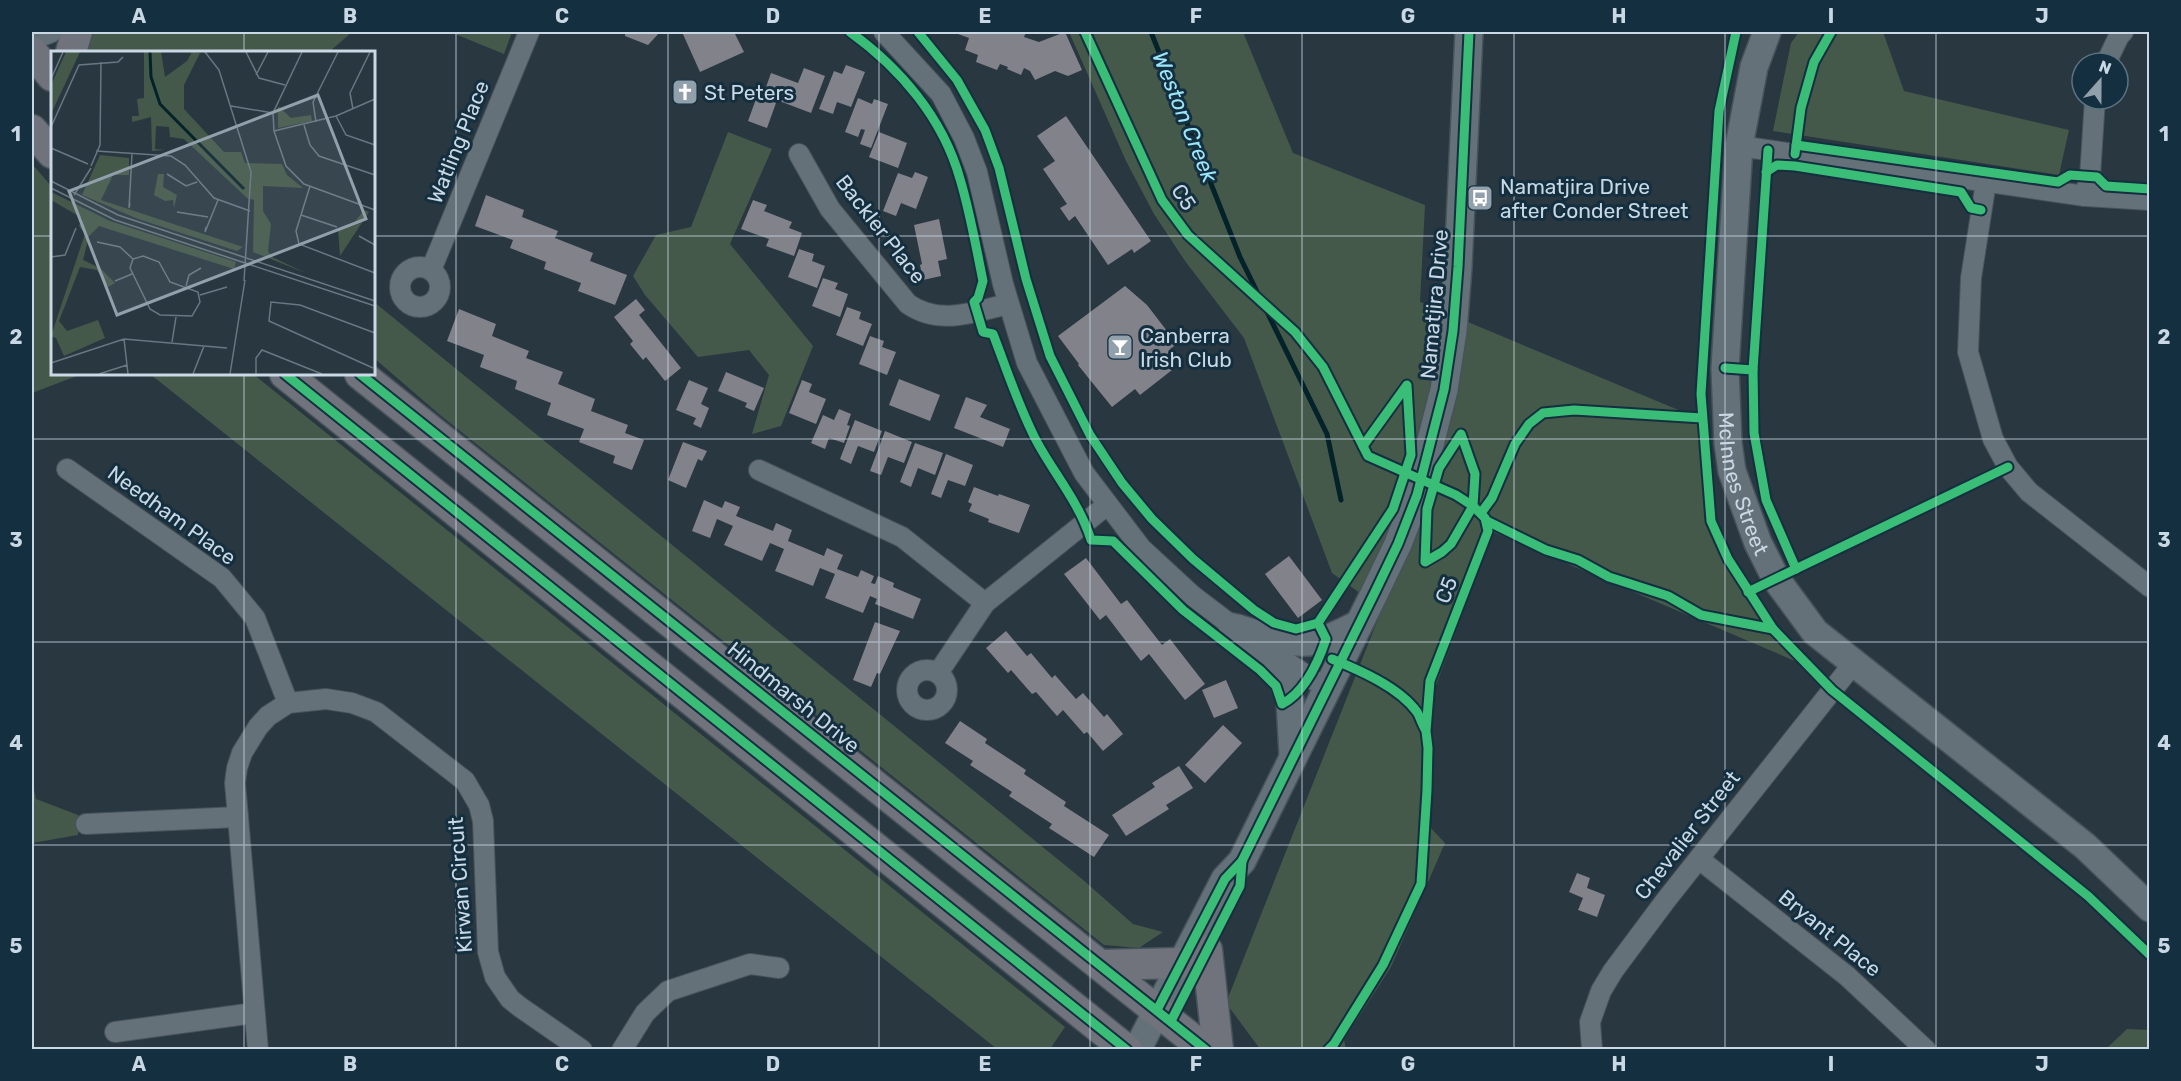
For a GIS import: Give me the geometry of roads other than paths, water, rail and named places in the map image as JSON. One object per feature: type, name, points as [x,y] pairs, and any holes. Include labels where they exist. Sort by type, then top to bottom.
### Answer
[{"type":"main road","points":[[71,51],[77,32]]},
{"type":"main road","name":"Namatjira Drive","points":[[1137,1050],[1164,1016],[1194,956],[1225,879],[1242,861],[1398,544],[1417,495],[1444,390],[1453,331],[1469,32]]},
{"type":"main road","name":"McInnes Street","points":[[1767,32],[1754,67],[1739,146],[1725,368],[1728,443],[1732,471],[1758,543],[1776,579],[1815,632],[1852,664],[2085,846],[2150,908]]},
{"type":"main road","points":[[32,52],[51,75]]},
{"type":"main road","points":[[286,375],[1096,1037],[1127,1050]]},
{"type":"main road","name":"Hindmarsh Drive","points":[[361,375],[1206,1050]]},
{"type":"main road","points":[[1232,627],[1284,642],[1302,644],[1326,639],[1359,624]]},
{"type":"main road","points":[[1232,627],[1279,671],[1290,700],[1293,756]]},
{"type":"main road","points":[[1100,965],[1194,956],[1218,1050]]},
{"type":"main road","name":"Namatjira Drive","points":[[1156,1050],[1164,1016]]},
{"type":"street","points":[[32,40],[52,32]]},
{"type":"street","name":"Watling Place","points":[[431,270],[529,32]]},
{"type":"street","points":[[884,32],[941,94],[964,138],[977,172],[1008,304],[1027,363],[1078,463],[1141,548],[1193,596],[1232,627],[1326,688]]},
{"type":"street","points":[[2112,51],[2123,32]]},
{"type":"street","points":[[2085,196],[2090,176],[2094,111]]},
{"type":"street","points":[[1739,146],[2085,196],[2150,200]]},
{"type":"street","name":"Backler Place","points":[[799,154],[830,209],[908,304],[921,313],[945,318],[1008,304]]},
{"type":"street","points":[[1986,182],[1971,278],[1968,352],[1993,439],[2008,467],[2028,492],[2150,587]]},
{"type":"street","name":"Needham Place","points":[[67,469],[222,578],[255,618],[288,703]]},
{"type":"street","points":[[759,470],[902,537],[985,603]]},
{"type":"street","points":[[938,673],[985,603],[1107,505]]},
{"type":"street","name":"Chevalier Street","points":[[1592,1050],[1590,1022],[1601,991],[1613,971],[1852,664]]},
{"type":"street","name":"Kirwan Circuit","points":[[288,703],[326,699],[352,703],[376,712],[465,781],[479,804],[483,821],[488,951],[495,977],[501,988],[520,1007],[582,1050]]},
{"type":"street","points":[[258,1050],[235,783],[242,753],[258,727],[268,716],[288,703]]},
{"type":"street","points":[[86,824],[237,817]]},
{"type":"street","name":"Bryant Place","points":[[1700,859],[1847,976],[1926,1050]]},
{"type":"street","points":[[622,1050],[645,1013],[668,991],[750,964],[779,969]]},
{"type":"street","points":[[115,1032],[254,1013]]},
{"type":"waterway","name":"Weston Creek","points":[[1151,32],[1240,257],[1327,434],[1341,500]]},
{"type":"place","name":"St Peters","points":[[685,92]]},
{"type":"place","name":"Namatjira Drive after Conder Street","points":[[1480,198]]},
{"type":"place","name":"Canberra Irish Club","points":[[1120,347]]}]
